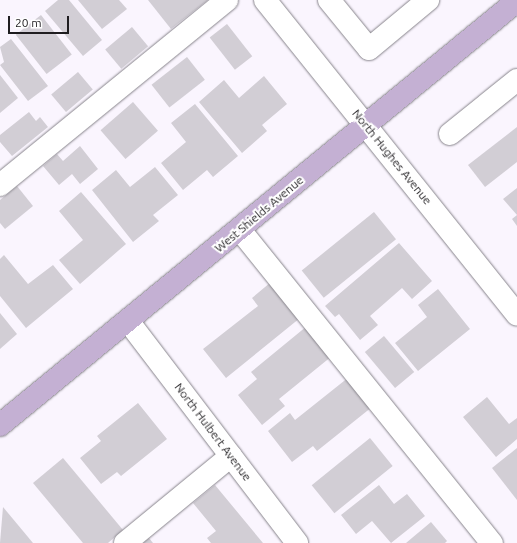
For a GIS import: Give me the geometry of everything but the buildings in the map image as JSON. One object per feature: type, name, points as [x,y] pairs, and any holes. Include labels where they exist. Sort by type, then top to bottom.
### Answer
[{"type":"main road","name":"West Shields Avenue","points":[[0,426],[517,1]]},
{"type":"street","points":[[0,185],[227,0]]},
{"type":"street","name":"North Hughes Avenue","points":[[265,0],[366,124],[517,315]]},
{"type":"street","points":[[329,0],[369,49],[428,0]]},
{"type":"street","points":[[450,134],[514,88]]},
{"type":"street","points":[[240,230],[492,543]]},
{"type":"street","name":"North Hulbert Avenue","points":[[128,321],[297,543]]},
{"type":"street","points":[[125,543],[231,456]]}]
